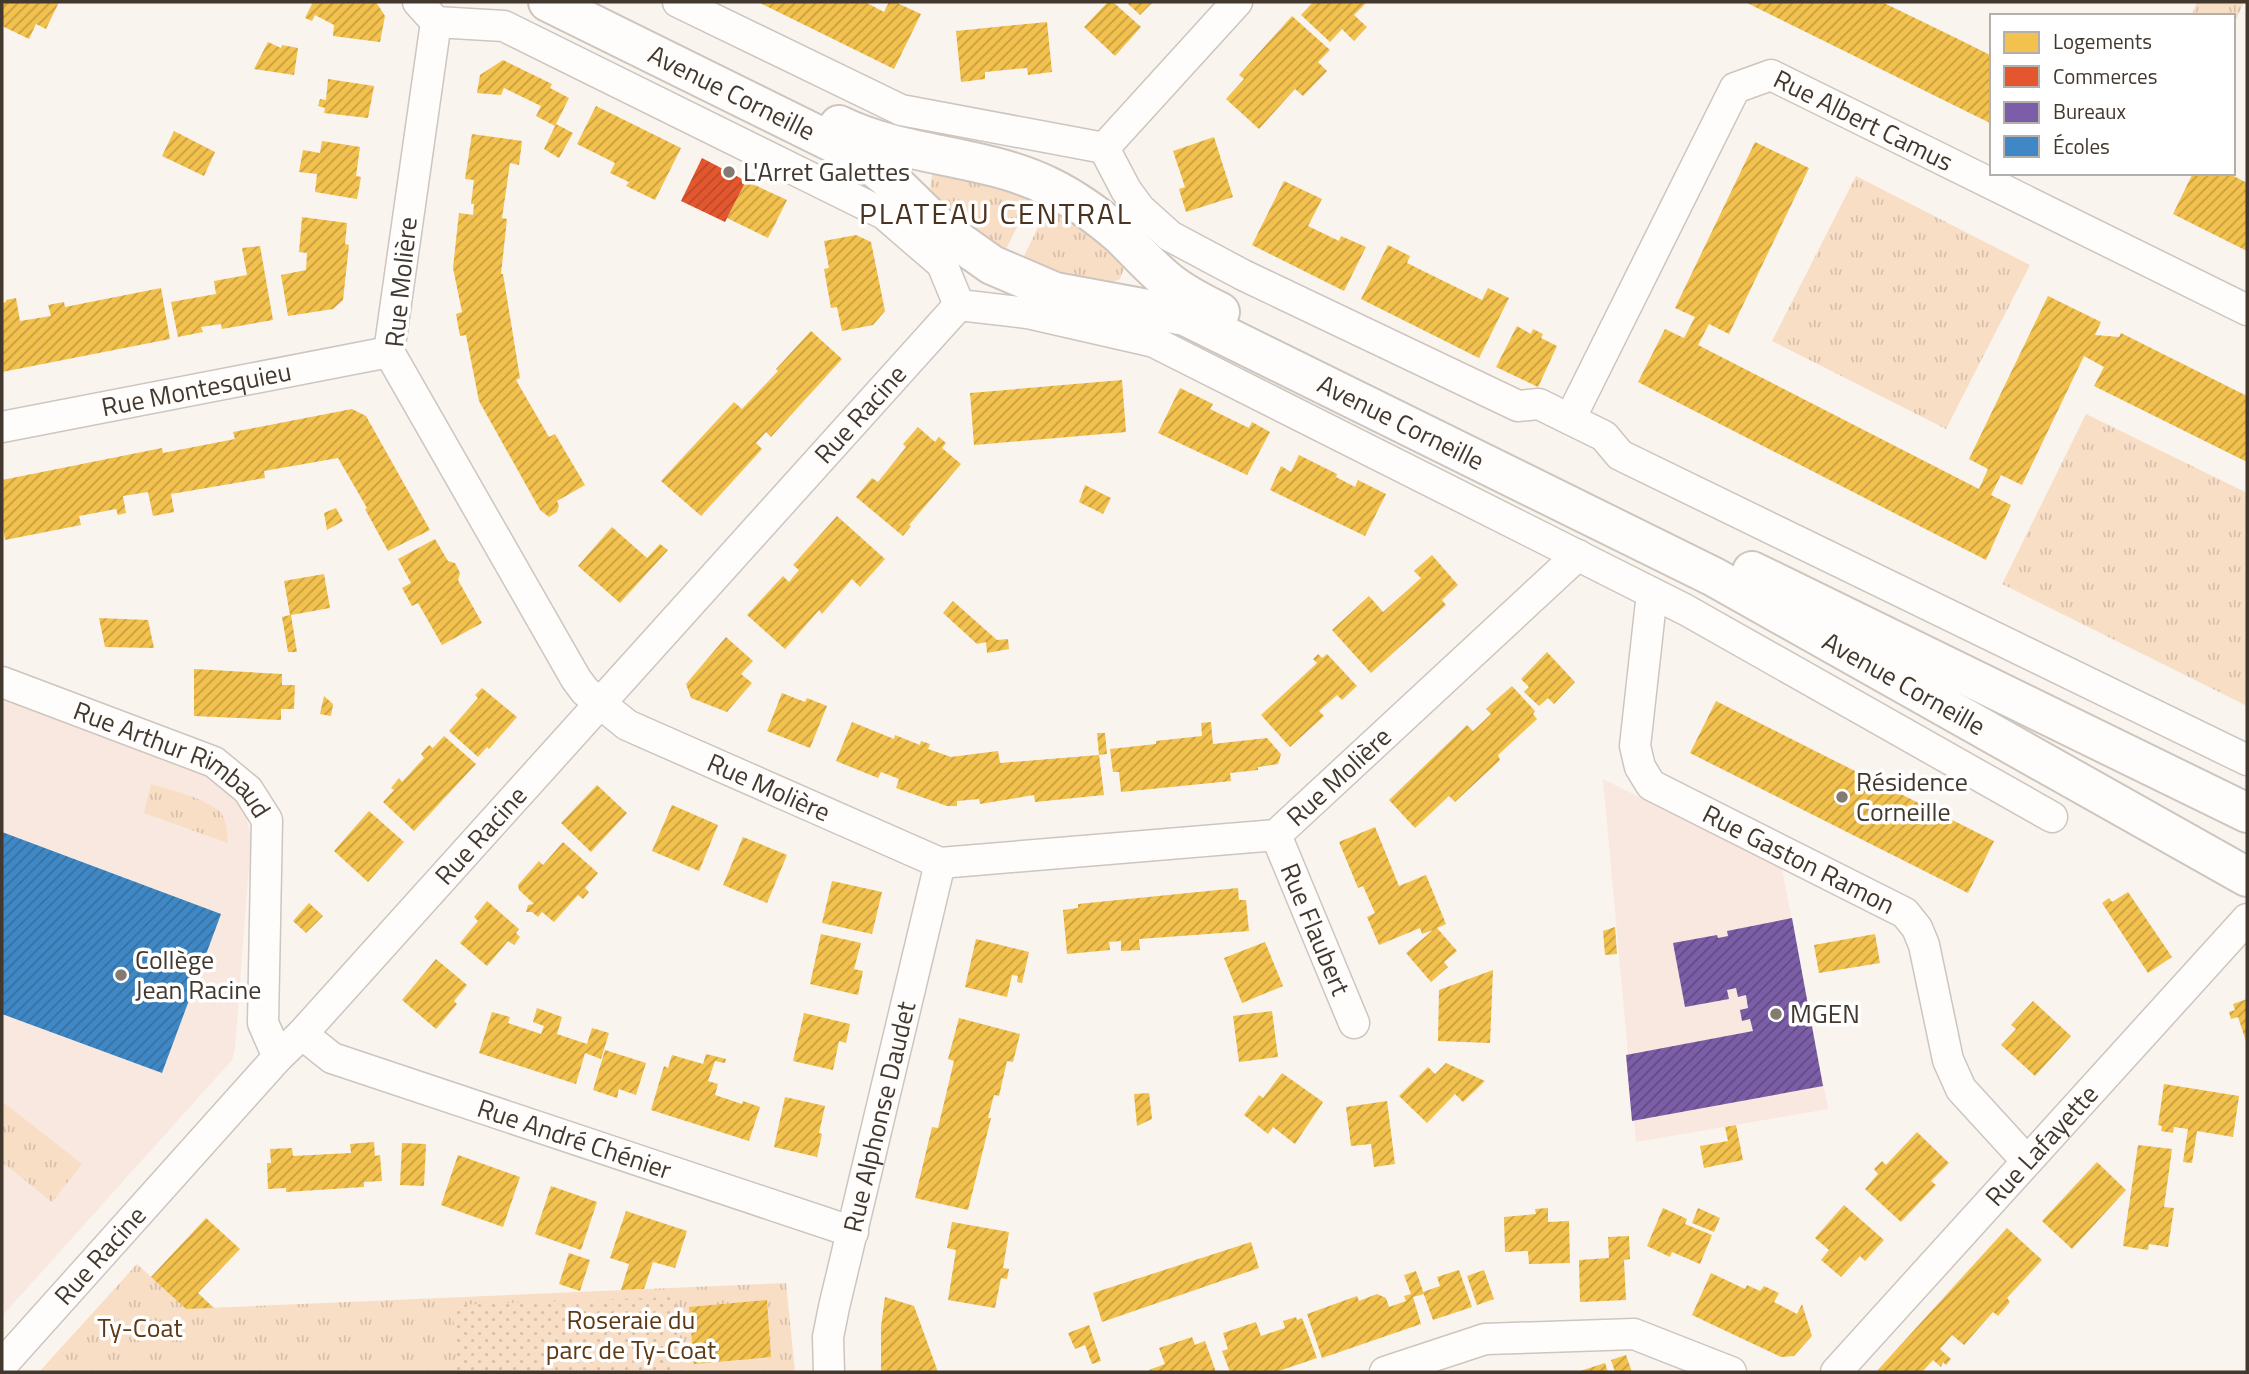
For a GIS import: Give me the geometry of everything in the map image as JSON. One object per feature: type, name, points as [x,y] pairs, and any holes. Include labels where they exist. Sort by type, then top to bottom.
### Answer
[{"type":"main road","name":"Avenue Corneille","points":[[548,2],[860,156],[895,184],[941,229],[992,265],[1055,292],[1185,316],[1714,577],[2247,877]]},
{"type":"main road","name":"Avenue Corneille","points":[[594,2],[863,137],[988,165],[1049,186],[1076,202],[1117,233],[1167,281],[1188,296],[2247,813]]},
{"type":"street","points":[[678,2],[901,110],[1104,148]]},
{"type":"street","points":[[1104,148],[1237,2]]},
{"type":"street","name":"Avenue Corneille","points":[[427,12],[504,26],[884,214],[942,264],[959,305],[1027,313],[1154,342],[1652,593],[2052,817]]},
{"type":"street","name":"Rue Molière","points":[[427,12],[389,352],[576,679],[585,691],[628,725],[940,863],[1276,835],[1578,555]]},
{"type":"street","name":"Rue Albert Camus","points":[[1570,419],[1735,88],[1771,75],[2247,310]]},
{"type":"street","points":[[1104,148],[1139,209],[1170,236],[1255,281],[1518,406],[1539,404],[1570,419],[1604,436],[1620,455],[2247,760]]},
{"type":"street","name":"Rue Racine","points":[[2,1365],[959,305]]},
{"type":"street","name":"Rue Montesquieu","points":[[2,427],[389,352]]},
{"type":"street","name":"Rue Gaston Ramon","points":[[1652,593],[1635,746],[1640,767],[1651,785],[1905,913],[1917,928],[1924,945],[1948,1060],[1961,1089],[2027,1161]]},
{"type":"street","name":"Rue Arthur Rimbaud","points":[[2,682],[214,762],[248,790],[267,820],[263,1023],[278,1057]]},
{"type":"street","name":"Rue Flaubert","points":[[1276,835],[1354,1023]]},
{"type":"street","name":"Rue Alphonse Daudet","points":[[829,1372],[828,1337],[940,863]]},
{"type":"street","name":"Rue Lafayette","points":[[1836,1372],[2247,919]]},
{"type":"street","name":"Rue André Chénier","points":[[302,1034],[332,1058],[853,1233]]},
{"type":"street","points":[[1385,1372],[1485,1339],[1634,1334],[1731,1372]]},
{"type":"shaded area","name":"Collège Jean Racine","points":[[2,700],[219,782],[241,805],[251,839],[232,1060],[2,1316]]},
{"type":"shaded area","points":[[1603,779],[1782,869],[1828,1109],[1636,1142]]},
{"type":"green space","points":[[2197,2],[2244,2],[2235,22],[2235,14],[2192,14]]},
{"type":"green space","points":[[936,172],[1033,195],[1006,249],[944,206],[930,187],[932,175]]},
{"type":"green space","points":[[1856,176],[2030,265],[1946,429],[1772,341]]},
{"type":"green space","points":[[1049,205],[1092,233],[1125,266],[1120,279],[1111,282],[1087,279],[1023,258]]},
{"type":"green space","points":[[2086,414],[2247,493],[2247,706],[2002,584]]},
{"type":"green space","points":[[151,784],[213,806],[222,814],[228,843],[144,813]]},
{"type":"green space","points":[[3,1102],[82,1164],[52,1202],[2,1162]]},
{"type":"green space","name":"Ty-Coat","points":[[137,1264],[186,1309],[786,1283],[795,1372],[39,1372]]},
{"type":"green space","name":"Roseraie du parc de Ty-Coat","points":[[676,1297],[679,1372],[457,1372],[453,1305]]},
{"type":"building: Logements","points":[[2,2],[59,2],[46,29],[36,24],[29,39],[2,26]]},
{"type":"building: Logements","points":[[313,2],[376,2],[385,16],[380,42],[333,36],[334,25],[315,15],[312,21],[305,18]]},
{"type":"building: Logements","points":[[758,2],[865,2],[884,12],[889,2],[895,2],[921,14],[894,69]]},
{"type":"building: Logements","points":[[1108,2],[1113,2],[1141,27],[1115,56],[1084,27]]},
{"type":"building: Logements","points":[[1126,2],[1153,2],[1140,15]]},
{"type":"building: Logements","points":[[1313,2],[1367,2],[1354,15],[1367,27],[1354,41],[1342,29],[1330,42],[1301,15]]},
{"type":"building: Logements","points":[[1745,2],[1882,2],[1956,38],[1990,55],[1990,123]]},
{"type":"building: Logements","points":[[1292,16],[1330,50],[1318,62],[1327,71],[1303,96],[1295,89],[1259,129],[1226,99],[1244,79],[1239,75]]},
{"type":"building: Logements","points":[[1047,22],[1052,72],[1028,75],[1027,68],[985,72],[985,79],[961,82],[956,31]]},
{"type":"building: Logements","points":[[268,42],[281,48],[282,45],[298,48],[294,75],[254,69]]},
{"type":"building: Logements","points":[[503,60],[552,84],[550,88],[569,98],[555,126],[536,116],[541,106],[504,88],[501,95],[477,93],[480,75]]},
{"type":"building: Logements","points":[[328,79],[374,86],[368,118],[324,113],[325,108],[318,106],[320,99],[326,100]]},
{"type":"building: Logements","points":[[596,106],[681,148],[655,200],[626,186],[629,182],[610,173],[615,163],[577,144]]},
{"type":"building: Logements","points":[[556,124],[573,133],[559,158],[544,149]]},
{"type":"building: Logements","points":[[174,131],[215,152],[204,176],[162,156]]},
{"type":"building: Logements","points":[[472,134],[522,141],[519,165],[510,163],[502,218],[507,219],[501,274],[520,378],[516,380],[549,437],[555,434],[585,485],[557,501],[557,512],[549,517],[540,510],[479,401],[466,335],[460,336],[456,314],[462,312],[453,268],[459,213],[473,215],[474,204],[471,204],[474,180],[465,179]]},
{"type":"building: Logements","points":[[1214,137],[1233,197],[1186,212],[1179,189],[1185,187],[1173,151]]},
{"type":"building: Logements","points":[[322,141],[360,147],[356,176],[361,177],[357,199],[315,192],[317,174],[299,172],[303,150],[320,153]]},
{"type":"building: Logements","points":[[1755,142],[1809,168],[1729,334],[1709,324],[1698,345],[1979,489],[1988,469],[1969,459],[2048,296],[2101,322],[2095,335],[2119,337],[2121,333],[2247,396],[2247,462],[2094,386],[2104,367],[2084,356],[2022,485],[2001,475],[1991,495],[2011,505],[1986,560],[1638,382],[1665,329],[1684,338],[1695,317],[1675,308]]},
{"type":"building: Logements","points":[[2192,175],[2232,175],[2247,183],[2247,251],[2173,214]]},
{"type":"building: Logements","points":[[746,181],[787,200],[768,238],[727,218]]},
{"type":"building: Logements","points":[[1284,181],[1322,199],[1308,226],[1339,241],[1341,236],[1366,247],[1344,291],[1252,245]]},
{"type":"building: Logements","points":[[302,217],[347,223],[345,244],[349,245],[343,300],[333,309],[288,316],[281,275],[306,270],[307,253],[299,252]]},
{"type":"building: Logements","points":[[856,235],[871,242],[885,311],[873,325],[842,331],[837,307],[831,308],[824,269],[829,268],[824,241]]},
{"type":"building: Logements","points":[[1388,245],[1410,256],[1407,263],[1482,300],[1488,288],[1509,298],[1479,358],[1361,299]]},
{"type":"building: Logements","points":[[260,246],[273,320],[222,329],[221,324],[201,327],[203,332],[178,337],[171,302],[216,294],[214,281],[247,275],[242,248]]},
{"type":"building: Logements","points":[[161,288],[170,339],[2,372],[2,303],[6,300],[16,298],[20,321],[51,316],[48,305],[64,302],[65,307]]},
{"type":"building: Logements","points":[[1517,326],[1531,334],[1533,329],[1543,334],[1541,338],[1557,346],[1538,387],[1496,367]]},
{"type":"building: Logements","points":[[811,331],[842,359],[771,437],[766,432],[756,443],[762,449],[701,516],[661,481],[734,402],[742,409]]},
{"type":"building: Logements","points":[[1122,380],[1126,432],[974,445],[970,393]]},
{"type":"building: Logements","points":[[1180,388],[1213,404],[1210,409],[1249,428],[1252,422],[1270,432],[1247,475],[1158,433]]},
{"type":"building: Logements","points":[[352,409],[366,416],[430,530],[388,551],[338,458],[264,471],[265,478],[171,494],[174,512],[153,516],[148,492],[123,496],[126,513],[118,515],[116,509],[79,516],[81,525],[5,540],[2,523],[2,480],[162,448],[163,453],[235,439],[233,432]]},
{"type":"building: Logements","points":[[918,427],[935,442],[939,437],[946,443],[942,448],[961,464],[909,525],[911,526],[903,536],[856,497],[872,478],[878,482],[906,447],[903,444]]},
{"type":"building: Logements","points":[[1299,455],[1337,474],[1336,477],[1355,487],[1358,480],[1386,494],[1365,536],[1270,490],[1281,466],[1291,472]]},
{"type":"building: Logements","points":[[1085,485],[1111,498],[1103,514],[1079,502]]},
{"type":"building: Logements","points":[[336,508],[343,521],[327,530],[324,513]]},
{"type":"building: Logements","points":[[837,516],[885,559],[860,587],[852,579],[822,614],[819,610],[785,649],[747,615],[783,576],[789,582],[799,570],[793,565]]},
{"type":"building: Logements","points":[[612,527],[647,558],[660,544],[668,550],[620,603],[578,566]]},
{"type":"building: Logements","points":[[435,539],[448,561],[455,563],[460,573],[458,580],[482,623],[442,645],[418,603],[412,606],[402,588],[411,583],[398,559]]},
{"type":"building: Logements","points":[[1432,555],[1458,585],[1442,600],[1446,605],[1371,673],[1332,630],[1369,596],[1383,612],[1421,578],[1414,571]]},
{"type":"building: Logements","points":[[324,574],[330,608],[291,615],[297,652],[288,652],[282,617],[290,615],[284,581]]},
{"type":"building: Logements","points":[[953,601],[997,640],[1008,639],[1009,649],[987,653],[986,642],[977,644],[943,613]]},
{"type":"building: Logements","points":[[99,618],[148,620],[154,648],[105,647]]},
{"type":"building: Logements","points":[[726,637],[753,661],[741,674],[752,683],[727,712],[691,698],[686,684]]},
{"type":"building: Logements","points":[[1547,652],[1575,682],[1554,704],[1548,698],[1539,706],[1524,692],[1529,687],[1521,679]]},
{"type":"building: Logements","points":[[1318,654],[1322,658],[1327,654],[1357,686],[1342,700],[1337,695],[1319,711],[1324,716],[1290,747],[1261,715],[1317,663],[1313,659]]},
{"type":"building: Logements","points":[[194,669],[282,674],[282,685],[295,685],[294,709],[281,709],[281,720],[194,716]]},
{"type":"building: Logements","points":[[1512,686],[1535,711],[1533,714],[1537,719],[1498,755],[1500,760],[1455,802],[1449,796],[1415,828],[1389,800],[1467,725],[1473,731],[1491,714],[1486,709]]},
{"type":"building: Logements","points":[[482,688],[517,717],[489,749],[487,747],[478,757],[449,731],[478,698],[475,695]]},
{"type":"building: Logements","points":[[782,693],[805,702],[807,698],[827,706],[810,748],[767,731]]},
{"type":"building: Logements","points":[[324,696],[333,704],[331,716],[320,714]]},
{"type":"building: Logements","name":"Résidence Corneille","points":[[1716,701],[1994,841],[1968,893],[1690,753]]},
{"type":"building: Logements","points":[[852,722],[894,739],[895,735],[920,745],[921,741],[930,744],[928,749],[951,757],[998,751],[1000,763],[1099,755],[1104,795],[1035,802],[1034,795],[980,804],[979,799],[957,801],[957,806],[947,806],[896,788],[899,779],[881,772],[878,778],[836,761]]},
{"type":"building: Logements","points":[[1211,722],[1213,744],[1267,738],[1281,754],[1278,764],[1258,767],[1258,770],[1230,773],[1231,781],[1121,792],[1119,772],[1113,772],[1110,749],[1202,736],[1201,723]]},
{"type":"building: Logements","points":[[1097,733],[1105,733],[1107,754],[1099,755]]},
{"type":"building: Logements","points":[[444,736],[476,764],[414,831],[383,802],[394,790],[391,788],[399,778],[402,782],[424,758],[421,754],[429,745],[433,748]]},
{"type":"building: Logements","points":[[597,785],[627,813],[591,852],[561,823]]},
{"type":"building: Logements","points":[[672,805],[718,825],[699,871],[652,851]]},
{"type":"building: Logements","points":[[369,811],[404,842],[368,882],[334,851]]},
{"type":"building: Logements","points":[[1375,827],[1399,886],[1426,875],[1446,924],[1437,928],[1457,951],[1444,962],[1448,967],[1431,982],[1406,953],[1433,930],[1422,934],[1420,928],[1379,945],[1367,917],[1375,913],[1363,886],[1358,888],[1339,842]]},
{"type":"building: Logements","points":[[743,837],[787,855],[767,903],[723,885]]},
{"type":"building: Logements","points":[[563,842],[598,873],[585,888],[589,892],[583,899],[578,895],[554,922],[542,912],[538,917],[532,912],[526,912],[528,905],[534,904],[519,890],[518,885],[539,861],[543,865]]},
{"type":"building: Logements","points":[[832,881],[882,892],[872,934],[822,923]]},
{"type":"building: Logements","points":[[1238,888],[1239,900],[1246,900],[1249,931],[1139,939],[1140,950],[1121,951],[1121,941],[1109,942],[1110,950],[1067,954],[1063,910],[1078,908],[1078,904]]},
{"type":"building: Logements","points":[[2128,892],[2172,957],[2148,973],[2102,903],[2109,898],[2112,902]]},
{"type":"building: Logements","points":[[487,901],[519,929],[516,933],[520,937],[514,945],[508,941],[487,966],[460,943],[478,921],[474,917]]},
{"type":"building: Logements","points":[[309,903],[323,916],[306,933],[293,921]]},
{"type":"building: Logements","points":[[1615,927],[1617,954],[1605,955],[1603,931]]},
{"type":"building: Logements","points":[[821,934],[861,943],[854,969],[863,971],[858,995],[810,984]]},
{"type":"building: Logements","points":[[1875,934],[1880,963],[1819,973],[1814,945]]},
{"type":"building: Logements","points":[[976,939],[1029,952],[1022,983],[1017,982],[1018,976],[1012,975],[1007,997],[965,987]]},
{"type":"building: Logements","points":[[1265,942],[1283,986],[1242,1003],[1224,958]]},
{"type":"building: Logements","points":[[436,959],[467,985],[454,1001],[457,1004],[436,1029],[402,1000]]},
{"type":"building: Logements","points":[[1493,970],[1490,1043],[1438,1041],[1439,990]]},
{"type":"building: Logements","points":[[2247,999],[2247,1044],[2238,1017],[2231,1019],[2229,1012],[2235,1010],[2233,1004]]},
{"type":"building: Logements","points":[[2033,1001],[2071,1036],[2035,1076],[2001,1045],[2016,1029],[2011,1025]]},
{"type":"building: Logements","points":[[537,1008],[562,1017],[557,1034],[587,1044],[592,1028],[609,1033],[601,1059],[585,1053],[576,1084],[479,1053],[492,1012],[510,1017],[508,1023],[541,1034],[544,1026],[533,1022]]},
{"type":"building: Logements","points":[[1272,1011],[1278,1057],[1239,1062],[1233,1016]]},
{"type":"building: Logements","points":[[804,1013],[850,1024],[846,1043],[839,1041],[833,1070],[793,1061]]},
{"type":"building: Logements","points":[[959,1018],[1020,1034],[1013,1062],[1007,1061],[999,1096],[994,1095],[988,1118],[991,1118],[968,1210],[915,1198],[932,1127],[938,1128],[954,1061],[948,1059]]},
{"type":"building: Logements","points":[[605,1050],[646,1063],[636,1095],[619,1089],[617,1098],[593,1090]]},
{"type":"building: Logements","points":[[706,1054],[726,1059],[725,1063],[715,1061],[708,1081],[718,1084],[715,1095],[760,1107],[749,1141],[651,1110],[664,1066],[668,1068],[672,1055],[703,1064]]},
{"type":"building: Logements","points":[[1446,1063],[1485,1081],[1463,1102],[1455,1094],[1427,1123],[1399,1096],[1428,1067],[1435,1074]]},
{"type":"building: Logements","points":[[1282,1073],[1323,1102],[1295,1144],[1273,1127],[1268,1134],[1244,1115],[1259,1095],[1263,1098]]},
{"type":"building: Logements","points":[[2164,1084],[2239,1096],[2233,1137],[2197,1131],[2192,1163],[2183,1162],[2188,1129],[2174,1127],[2173,1133],[2161,1131],[2162,1126],[2158,1125]]},
{"type":"building: Logements","points":[[1149,1093],[1152,1119],[1137,1126],[1134,1094]]},
{"type":"building: Logements","points":[[785,1097],[825,1106],[817,1157],[774,1147]]},
{"type":"building: Logements","points":[[1387,1101],[1395,1164],[1374,1167],[1371,1144],[1351,1146],[1346,1107]]},
{"type":"building: Logements","points":[[1736,1125],[1743,1160],[1704,1168],[1700,1146],[1728,1141],[1725,1127]]},
{"type":"building: Logements","points":[[1917,1132],[1949,1163],[1931,1181],[1936,1185],[1901,1222],[1865,1189],[1878,1174],[1874,1169],[1882,1161],[1886,1165]]},
{"type":"building: Logements","points":[[374,1142],[375,1156],[380,1155],[382,1181],[364,1182],[364,1187],[286,1192],[286,1188],[268,1189],[267,1163],[271,1163],[270,1149],[292,1148],[293,1156],[351,1153],[350,1144]]},
{"type":"building: Logements","points":[[402,1143],[426,1144],[424,1186],[400,1185]]},
{"type":"building: Logements","points":[[2138,1145],[2172,1149],[2164,1207],[2174,1208],[2168,1247],[2149,1244],[2148,1250],[2123,1246]]},
{"type":"building: Logements","points":[[458,1155],[520,1177],[503,1227],[441,1205]]},
{"type":"building: Logements","points":[[2097,1162],[2126,1190],[2072,1249],[2042,1221]]},
{"type":"building: Logements","points":[[551,1186],[597,1202],[581,1250],[535,1234]]},
{"type":"building: Logements","points":[[1844,1205],[1884,1240],[1865,1261],[1860,1256],[1841,1277],[1821,1260],[1829,1250],[1815,1238]]},
{"type":"building: Logements","points":[[1548,1208],[1548,1222],[1569,1221],[1570,1263],[1529,1264],[1528,1251],[1505,1252],[1504,1217],[1536,1214],[1535,1209]]},
{"type":"building: Logements","points":[[1663,1208],[1687,1219],[1685,1224],[1712,1235],[1700,1264],[1672,1252],[1670,1257],[1647,1246]]},
{"type":"building: Logements","points":[[1698,1208],[1720,1218],[1714,1232],[1692,1223]]},
{"type":"building: Logements","points":[[626,1211],[687,1231],[675,1268],[653,1262],[644,1289],[621,1290],[629,1264],[610,1258]]},
{"type":"building: Logements","points":[[206,1218],[240,1249],[198,1293],[214,1308],[186,1309],[151,1277]]},
{"type":"building: Logements","points":[[952,1222],[1009,1232],[1003,1268],[1009,1269],[1007,1279],[1001,1278],[995,1308],[948,1300],[956,1250],[947,1248]]},
{"type":"building: Logements","points":[[2007,1228],[2042,1260],[2007,1298],[2010,1302],[1998,1316],[1993,1312],[1964,1345],[1952,1335],[1940,1349],[1951,1359],[1946,1365],[1943,1362],[1941,1367],[1933,1360],[1922,1372],[1876,1372]]},
{"type":"building: Logements","points":[[1629,1236],[1630,1259],[1624,1260],[1626,1300],[1580,1302],[1579,1260],[1609,1258],[1608,1237]]},
{"type":"building: Logements","points":[[1251,1242],[1259,1268],[1102,1322],[1093,1293]]},
{"type":"building: Logements","points":[[569,1253],[590,1260],[580,1291],[559,1284]]},
{"type":"building: Logements","points":[[1459,1270],[1472,1307],[1433,1320],[1423,1292],[1440,1286],[1437,1277]]},
{"type":"building: Logements","points":[[1484,1270],[1494,1299],[1477,1305],[1467,1276]]},
{"type":"building: Logements","points":[[1416,1271],[1424,1294],[1413,1297],[1421,1324],[1322,1358],[1307,1314],[1357,1296],[1359,1301],[1377,1294],[1386,1298],[1389,1307],[1406,1301],[1404,1296],[1411,1294],[1404,1275]]},
{"type":"building: Logements","points":[[1711,1273],[1745,1289],[1747,1285],[1760,1291],[1764,1286],[1779,1293],[1774,1302],[1797,1314],[1802,1304],[1812,1336],[1794,1356],[1781,1357],[1692,1315]]},
{"type":"building: Logements","points":[[885,1297],[914,1306],[938,1372],[881,1372],[881,1327]]},
{"type":"building: Logements","points":[[767,1300],[771,1357],[694,1364],[689,1307]]},
{"type":"building: Logements","points":[[1296,1317],[1297,1320],[1302,1318],[1317,1358],[1276,1372],[1230,1372],[1222,1351],[1228,1349],[1223,1333],[1256,1322],[1261,1336],[1285,1328],[1283,1321]]},
{"type":"building: Logements","points":[[1089,1325],[1101,1361],[1092,1364],[1085,1345],[1075,1349],[1068,1333]]},
{"type":"building: Logements","points":[[1192,1337],[1195,1345],[1205,1341],[1216,1372],[1150,1372],[1149,1370],[1165,1364],[1159,1348]]},
{"type":"building: Logements","points":[[1626,1355],[1632,1372],[1615,1372],[1611,1360]]},
{"type":"building: Logements","points":[[1605,1363],[1608,1372],[1577,1372]]},
{"type":"building: Commerces","points":[[702,158],[746,181],[725,222],[681,201]]},
{"type":"building: Bureaux","points":[[1792,918],[1823,1086],[1632,1121],[1626,1055],[1753,1031],[1750,1019],[1742,1021],[1740,1010],[1748,1008],[1746,995],[1738,997],[1736,988],[1727,990],[1729,999],[1685,1007],[1673,943],[1717,935],[1718,938],[1728,936],[1727,931]]},
{"type":"building: Écoles","points":[[2,832],[221,914],[162,1073],[2,1014]]},
{"type":"place","name":"L'Arret Galettes","points":[[729,172]]},
{"type":"place","name":"Résidence Corneille","points":[[1842,797]]},
{"type":"place","name":"Collège Jean Racine","points":[[121,975]]},
{"type":"place","name":"MGEN","points":[[1776,1014]]},
{"type":"district","name":"PLATEAU CENTRAL","points":[[996,214]]}]
